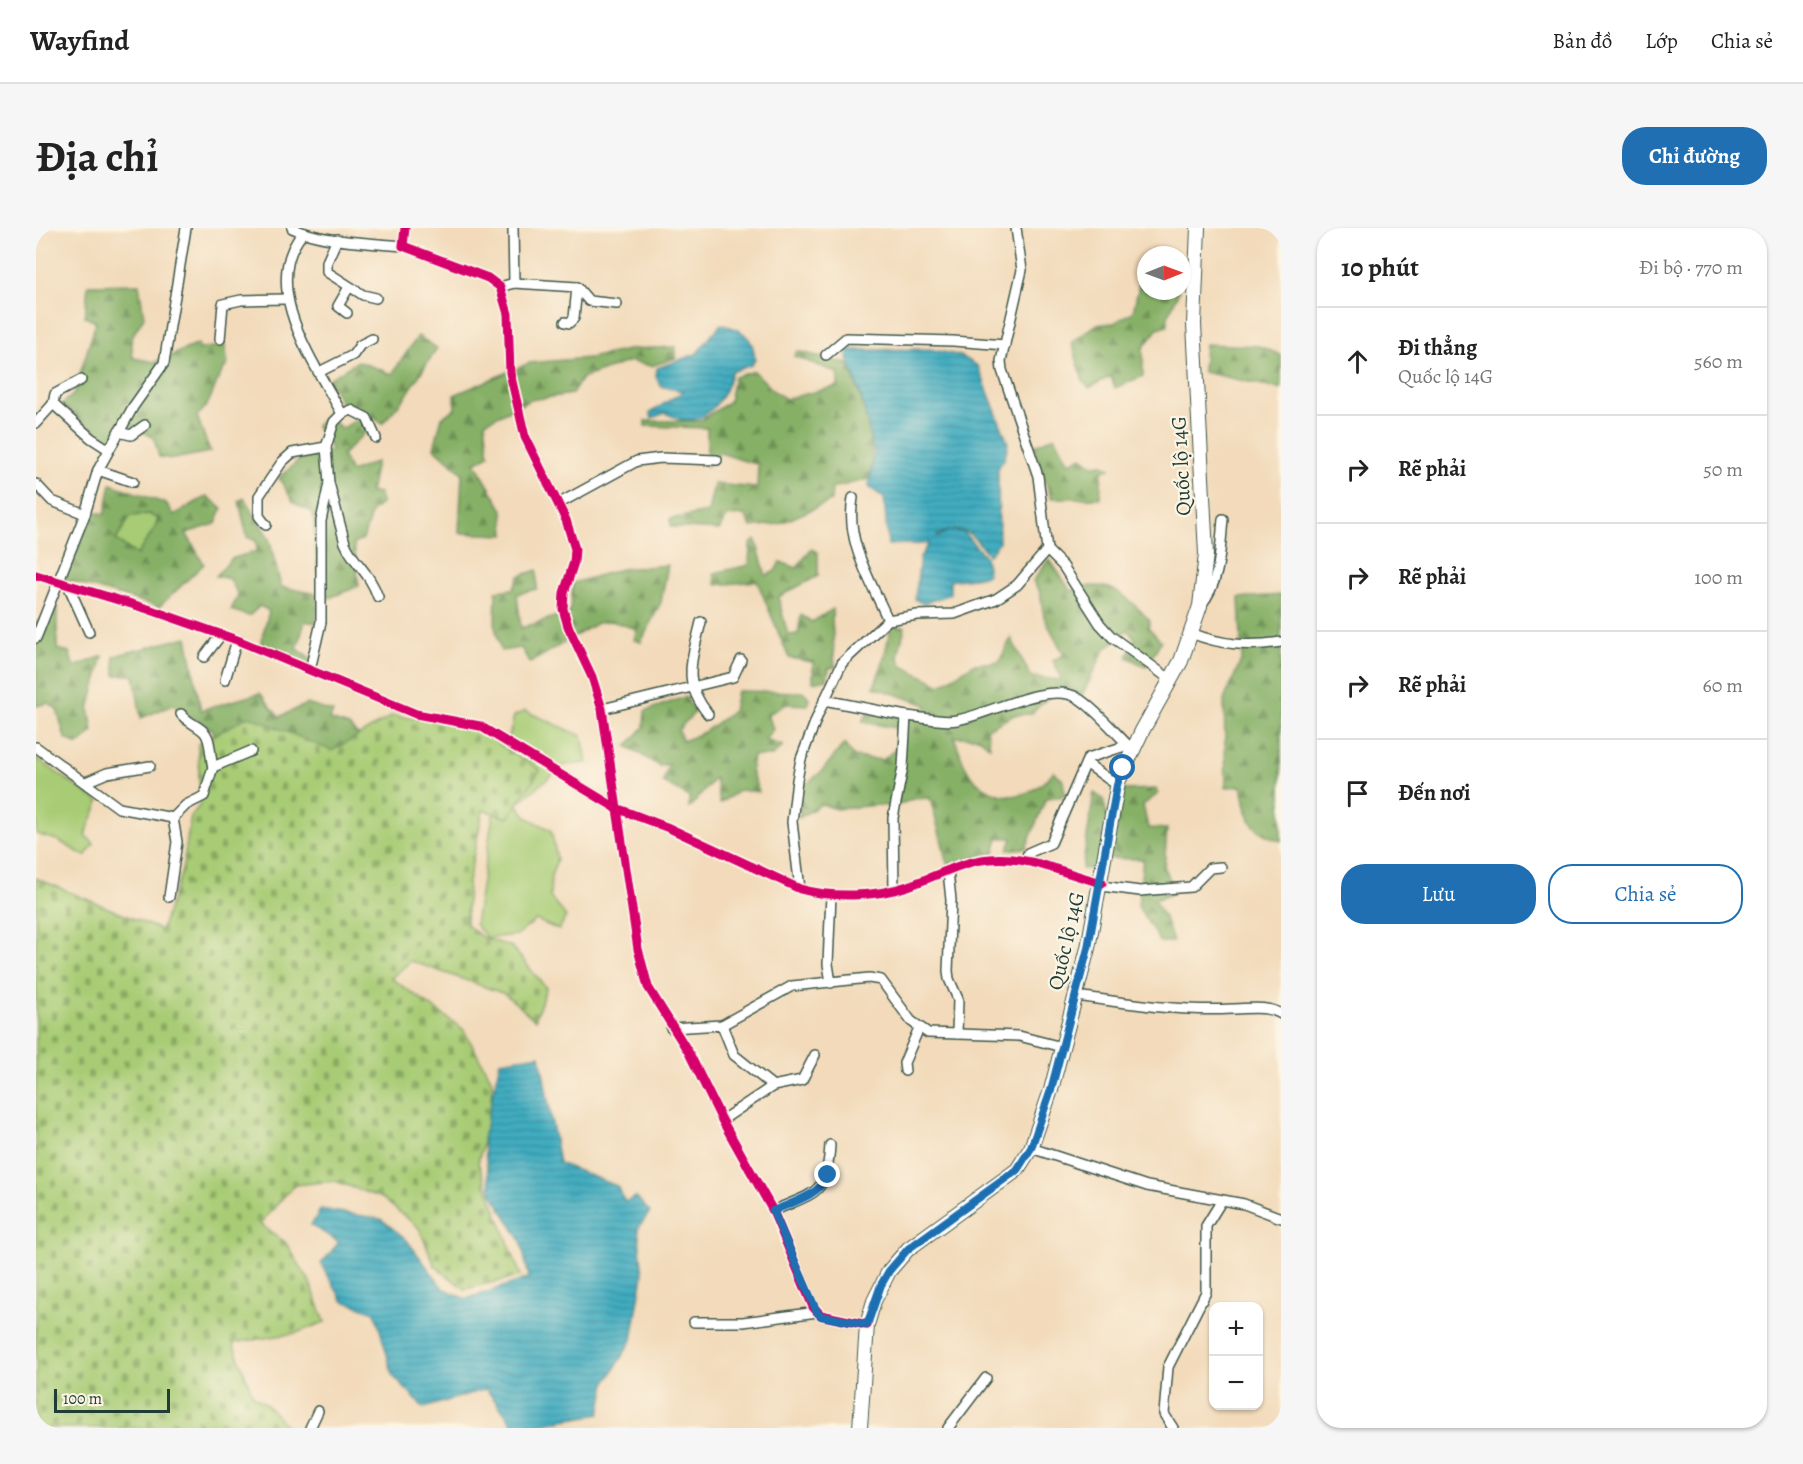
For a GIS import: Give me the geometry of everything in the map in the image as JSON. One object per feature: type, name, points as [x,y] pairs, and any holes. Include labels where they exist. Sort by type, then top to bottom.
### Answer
[{"type":"main road","name":"Quốc lộ 14G","points":[[861,1428],[867,1325],[881,1285],[889,1271],[908,1249],[1017,1170],[1031,1148],[1076,996],[1101,884],[1117,785],[1130,747],[1171,680],[1200,606],[1206,554],[1194,324],[1198,228]]},
{"type":"street","points":[[36,638],[85,514],[98,470],[118,432],[164,363],[186,228]]},
{"type":"street","points":[[292,228],[303,233],[337,239],[403,246],[488,278],[500,287],[508,314],[510,373],[520,420],[531,454],[558,504],[575,549],[574,562],[564,593],[563,609],[568,626],[592,677],[602,709],[645,979],[671,1028],[689,1053],[722,1120],[773,1211],[817,1312],[821,1316],[867,1325]]},
{"type":"street","points":[[403,246],[405,228]]},
{"type":"street","points":[[513,228],[514,283]]},
{"type":"street","points":[[1016,228],[1022,270],[1005,345],[1002,370],[1038,476],[1047,550],[1063,566],[1100,624],[1112,637],[1171,680]]},
{"type":"street","points":[[303,233],[289,257],[286,299],[295,328],[342,414]]},
{"type":"street","points":[[337,239],[327,262],[327,272],[363,295],[376,298]]},
{"type":"street","points":[[500,287],[514,283],[577,287],[589,301],[616,304]]},
{"type":"street","points":[[347,313],[338,306],[349,287]]},
{"type":"street","points":[[565,322],[569,323],[574,318],[577,287]]},
{"type":"street","points":[[220,339],[223,304],[241,300],[286,299]]},
{"type":"street","points":[[826,355],[846,338],[1005,345]]},
{"type":"street","points":[[319,372],[353,356],[360,345],[372,339]]},
{"type":"street","points":[[36,423],[53,404],[55,394],[81,380]]},
{"type":"street","points":[[53,404],[91,438],[108,449]]},
{"type":"street","points":[[376,438],[367,418],[351,410],[342,414],[329,433],[326,447],[329,483],[345,543],[349,553],[372,579],[378,597]]},
{"type":"street","points":[[118,432],[131,435],[145,426]]},
{"type":"street","points":[[266,525],[260,516],[258,496],[282,462],[292,453],[326,447]]},
{"type":"street","points":[[558,504],[638,461],[661,458],[717,460]]},
{"type":"street","points":[[98,470],[133,482]]},
{"type":"street","points":[[310,670],[321,622],[321,521],[329,483]]},
{"type":"street","points":[[36,484],[52,501],[85,514]]},
{"type":"street","points":[[853,498],[850,514],[852,536],[888,620]]},
{"type":"street","points":[[1200,606],[1210,594],[1216,579],[1223,519]]},
{"type":"street","points":[[800,889],[792,822],[796,780],[801,759],[824,700],[842,663],[888,620],[964,612],[996,599],[1017,585],[1047,550]]},
{"type":"street","points":[[36,575],[237,640],[416,714],[480,726],[616,808],[669,828],[800,889],[831,895],[894,890],[966,863],[991,859],[1025,861],[1101,884],[1140,891],[1191,887],[1210,868],[1221,867]]},
{"type":"street","points":[[68,585],[89,632]]},
{"type":"street","points":[[701,622],[691,667],[691,689],[708,714]]},
{"type":"street","points":[[1191,633],[1232,645],[1281,642]]},
{"type":"street","points":[[204,657],[221,635]]},
{"type":"street","points":[[225,680],[237,640]]},
{"type":"street","points":[[602,709],[733,677],[741,660]]},
{"type":"street","points":[[824,700],[906,716],[954,721],[1027,699],[1053,693],[1068,694],[1084,703],[1130,747]]},
{"type":"street","points":[[173,818],[186,805],[204,796],[213,767],[204,732],[191,725],[181,714]]},
{"type":"street","points":[[894,890],[893,818],[907,736],[906,716]]},
{"type":"street","points":[[36,747],[119,808],[173,818]]},
{"type":"street","points":[[1025,861],[1028,853],[1051,843],[1088,759],[1130,747]]},
{"type":"street","points":[[213,767],[251,751]]},
{"type":"street","points":[[1086,764],[1117,785]]},
{"type":"street","points":[[86,782],[107,773],[150,765]]},
{"type":"street","points":[[169,897],[177,842],[173,818]]},
{"type":"street","points":[[948,871],[951,900],[948,971],[958,999],[957,1034]]},
{"type":"street","points":[[831,895],[828,964],[831,983]]},
{"type":"street","points":[[671,1028],[722,1024],[792,986],[869,978],[881,980],[899,1006],[919,1028],[928,1033],[1019,1036],[1062,1047]]},
{"type":"street","points":[[1076,996],[1185,1009],[1275,1010],[1281,1014]]},
{"type":"street","points":[[722,1024],[734,1055],[773,1086]]},
{"type":"street","points":[[905,1071],[904,1063],[919,1028]]},
{"type":"street","points":[[722,1120],[773,1086],[802,1080],[815,1055]]},
{"type":"street","points":[[773,1211],[821,1187],[828,1175],[830,1145]]},
{"type":"street","points":[[1031,1148],[1147,1186],[1244,1204],[1281,1218]]},
{"type":"street","points":[[1173,1428],[1164,1414],[1168,1367],[1206,1292],[1206,1226],[1222,1200]]},
{"type":"street","points":[[694,1322],[743,1322],[817,1312]]},
{"type":"street","points":[[948,1428],[986,1378]]},
{"type":"street","points":[[310,1428],[318,1411]]},
{"type":"green space","points":[[139,284],[144,317],[131,338],[133,358],[155,362],[198,344],[199,349],[225,345],[228,364],[219,377],[207,404],[197,416],[210,452],[174,459],[159,457],[154,438],[131,425],[107,443],[62,404],[74,394],[96,322],[85,317],[88,285]]},
{"type":"green space","points":[[1137,294],[1137,300],[1175,300],[1168,316],[1168,326],[1158,328],[1143,348],[1143,376],[1115,388],[1111,376],[1089,388],[1083,381],[1072,342],[1096,325],[1114,323],[1133,312]]},
{"type":"green space","points":[[418,336],[437,348],[406,396],[382,424],[357,405],[343,407],[329,379],[358,361],[392,374]]},
{"type":"green space","points":[[1205,344],[1259,346],[1281,355],[1281,389],[1203,372]]},
{"type":"green space","points":[[676,347],[676,358],[651,366],[630,361],[582,378],[572,394],[530,400],[485,422],[489,455],[475,463],[503,510],[505,535],[459,533],[462,473],[434,448],[442,417],[455,409],[454,395],[529,363],[589,358],[633,349]]},
{"type":"green space","points":[[797,351],[848,364],[859,392],[870,435],[870,479],[832,488],[831,501],[779,524],[751,527],[745,515],[727,516],[719,530],[671,527],[670,519],[708,512],[714,484],[757,488],[758,464],[719,453],[707,466],[707,428],[645,426],[645,421],[700,421],[729,402],[734,377],[754,371],[774,391],[786,399],[838,386],[838,373],[794,356]]},
{"type":"green space","points":[[327,414],[342,429],[359,418],[369,429],[342,455],[351,472],[376,462],[370,493],[380,493],[381,504],[372,511],[363,539],[354,544],[359,586],[329,598],[318,571],[313,513],[294,503],[279,478],[298,461],[332,450],[316,426]]},
{"type":"green space","points":[[1055,436],[1069,463],[1082,457],[1093,465],[1103,464],[1110,469],[1102,471],[1100,498],[1051,498],[1033,446]]},
{"type":"green space","points":[[111,484],[167,504],[174,515],[207,496],[222,508],[216,524],[186,533],[204,564],[159,607],[64,579],[94,512],[105,514]],"holes":[[[149,514],[158,519],[155,528],[137,555],[116,540],[130,516]]]},
{"type":"green space","points":[[244,498],[269,538],[281,587],[318,594],[316,623],[305,621],[297,649],[316,661],[315,666],[260,646],[269,611],[260,606],[249,616],[231,610],[238,595],[230,579],[216,576],[231,559],[257,551],[256,541],[247,537],[239,501]]},
{"type":"green space","points":[[149,514],[158,518],[155,528],[137,555],[116,540],[130,516]]},
{"type":"green space","points":[[756,540],[766,576],[775,571],[780,562],[797,568],[811,549],[818,552],[818,576],[778,597],[788,635],[798,634],[801,615],[812,622],[833,609],[835,667],[829,668],[827,679],[813,682],[813,662],[789,658],[757,581],[716,585],[714,573],[749,565],[750,544]]},
{"type":"green space","points":[[1049,559],[1071,591],[1095,586],[1105,587],[1124,596],[1150,621],[1148,627],[1161,641],[1146,667],[1127,657],[1135,638],[1127,630],[1105,649],[1082,695],[1059,687],[1031,714],[1014,715],[987,729],[990,747],[978,737],[954,737],[968,772],[992,792],[1014,796],[1025,793],[1035,789],[1054,771],[1063,780],[1065,796],[1046,798],[1026,848],[1008,850],[1012,838],[998,838],[994,853],[948,864],[930,798],[912,799],[895,807],[877,805],[836,809],[821,804],[799,818],[802,788],[822,771],[844,744],[854,757],[883,760],[900,745],[897,728],[862,722],[868,711],[921,720],[927,705],[874,687],[883,662],[891,626],[905,627],[898,655],[902,666],[941,685],[974,664],[999,662],[1011,638],[1031,677],[1062,680],[1053,660],[1064,655],[1044,617],[1040,592],[1033,581]]},
{"type":"green space","points":[[668,565],[661,602],[641,642],[634,640],[637,629],[611,621],[597,623],[530,663],[521,648],[501,651],[495,626],[496,591],[513,589],[519,576],[537,570],[537,589],[517,594],[521,628],[570,612],[573,583],[621,569]]},
{"type":"green space","points":[[1281,595],[1281,841],[1261,832],[1251,822],[1242,786],[1226,787],[1224,700],[1242,658],[1239,598]]},
{"type":"green space","points":[[57,608],[57,649],[69,652],[74,667],[103,656],[89,709],[93,731],[78,745],[65,738],[57,709],[48,703],[36,706],[36,623]]},
{"type":"green space","points":[[187,637],[201,710],[260,693],[279,717],[307,704],[333,712],[330,720],[349,726],[358,735],[346,753],[215,757],[213,730],[173,705],[141,718],[134,675],[115,675],[114,656]]},
{"type":"green space","points":[[737,691],[804,692],[809,698],[808,705],[787,704],[768,714],[773,729],[765,740],[783,746],[772,756],[753,756],[751,771],[759,792],[740,790],[720,803],[715,778],[689,808],[689,797],[663,782],[669,764],[659,766],[627,746],[644,727],[645,711],[685,697],[695,712],[678,730],[683,741],[704,732],[733,711]]},
{"type":"green space","points":[[525,711],[582,736],[587,763],[564,765],[517,804],[528,818],[551,830],[557,859],[551,876],[550,897],[566,916],[559,930],[536,920],[517,935],[487,938],[475,924],[499,779],[514,716]]},
{"type":"green space","points":[[249,716],[332,751],[392,716],[467,723],[540,770],[508,818],[483,810],[468,882],[466,924],[482,937],[512,947],[546,988],[535,1020],[505,994],[411,961],[391,978],[463,1029],[492,1081],[490,1113],[478,1163],[521,1276],[465,1289],[435,1266],[419,1228],[382,1198],[335,1181],[294,1185],[260,1224],[285,1242],[309,1280],[325,1322],[296,1333],[233,1343],[253,1395],[266,1404],[288,1428],[36,1428],[36,878],[161,930],[182,871],[191,816],[200,805],[198,744]]},
{"type":"green space","points":[[36,758],[99,802],[85,835],[94,844],[85,856],[57,840],[36,834]]},
{"type":"green space","points":[[1156,789],[1158,794],[1143,805],[1148,828],[1167,829],[1164,869],[1170,879],[1172,894],[1154,900],[1166,921],[1173,942],[1160,942],[1138,906],[1143,859],[1099,858],[1097,868],[1082,869],[1094,793],[1103,799],[1113,840],[1124,790]]},
{"type":"water","points":[[721,324],[746,335],[752,345],[755,360],[751,365],[731,372],[721,397],[709,412],[701,417],[683,420],[665,413],[652,418],[650,413],[683,391],[660,386],[656,376],[657,368],[696,354]]},
{"type":"water","points":[[930,349],[961,356],[978,366],[1008,443],[1005,458],[998,467],[999,542],[989,555],[967,533],[961,530],[948,531],[963,532],[985,556],[988,574],[950,581],[950,594],[923,604],[915,599],[920,557],[929,543],[888,545],[884,498],[869,487],[874,453],[861,395],[847,356],[849,350]]},
{"type":"water","points":[[540,1055],[559,1163],[617,1186],[625,1202],[636,1197],[650,1212],[638,1228],[643,1275],[632,1340],[606,1383],[600,1414],[516,1428],[486,1389],[424,1408],[393,1376],[375,1312],[343,1301],[321,1264],[339,1242],[311,1225],[321,1209],[381,1219],[406,1239],[443,1288],[466,1299],[529,1278],[521,1241],[491,1192],[483,1139],[500,1061]]},
{"type":"cycle path","points":[[405,228],[403,246],[488,278],[500,287],[508,314],[510,373],[525,437],[566,520],[575,549],[574,562],[564,593],[563,609],[568,626],[592,677],[602,709],[638,949],[648,987],[689,1053],[722,1120],[773,1211],[813,1307],[821,1315],[867,1325]]},
{"type":"cycle path","points":[[36,575],[148,609],[237,640],[416,714],[480,726],[616,808],[669,828],[800,889],[840,895],[895,890],[969,863],[990,859],[1032,862],[1102,883]]},
{"type":"route","points":[[828,1175],[821,1187],[814,1192],[773,1211],[817,1312],[821,1316],[867,1325],[881,1285],[889,1271],[908,1249],[1017,1170],[1031,1148],[1051,1090],[1088,948],[1101,885],[1109,825],[1123,768]]}]
